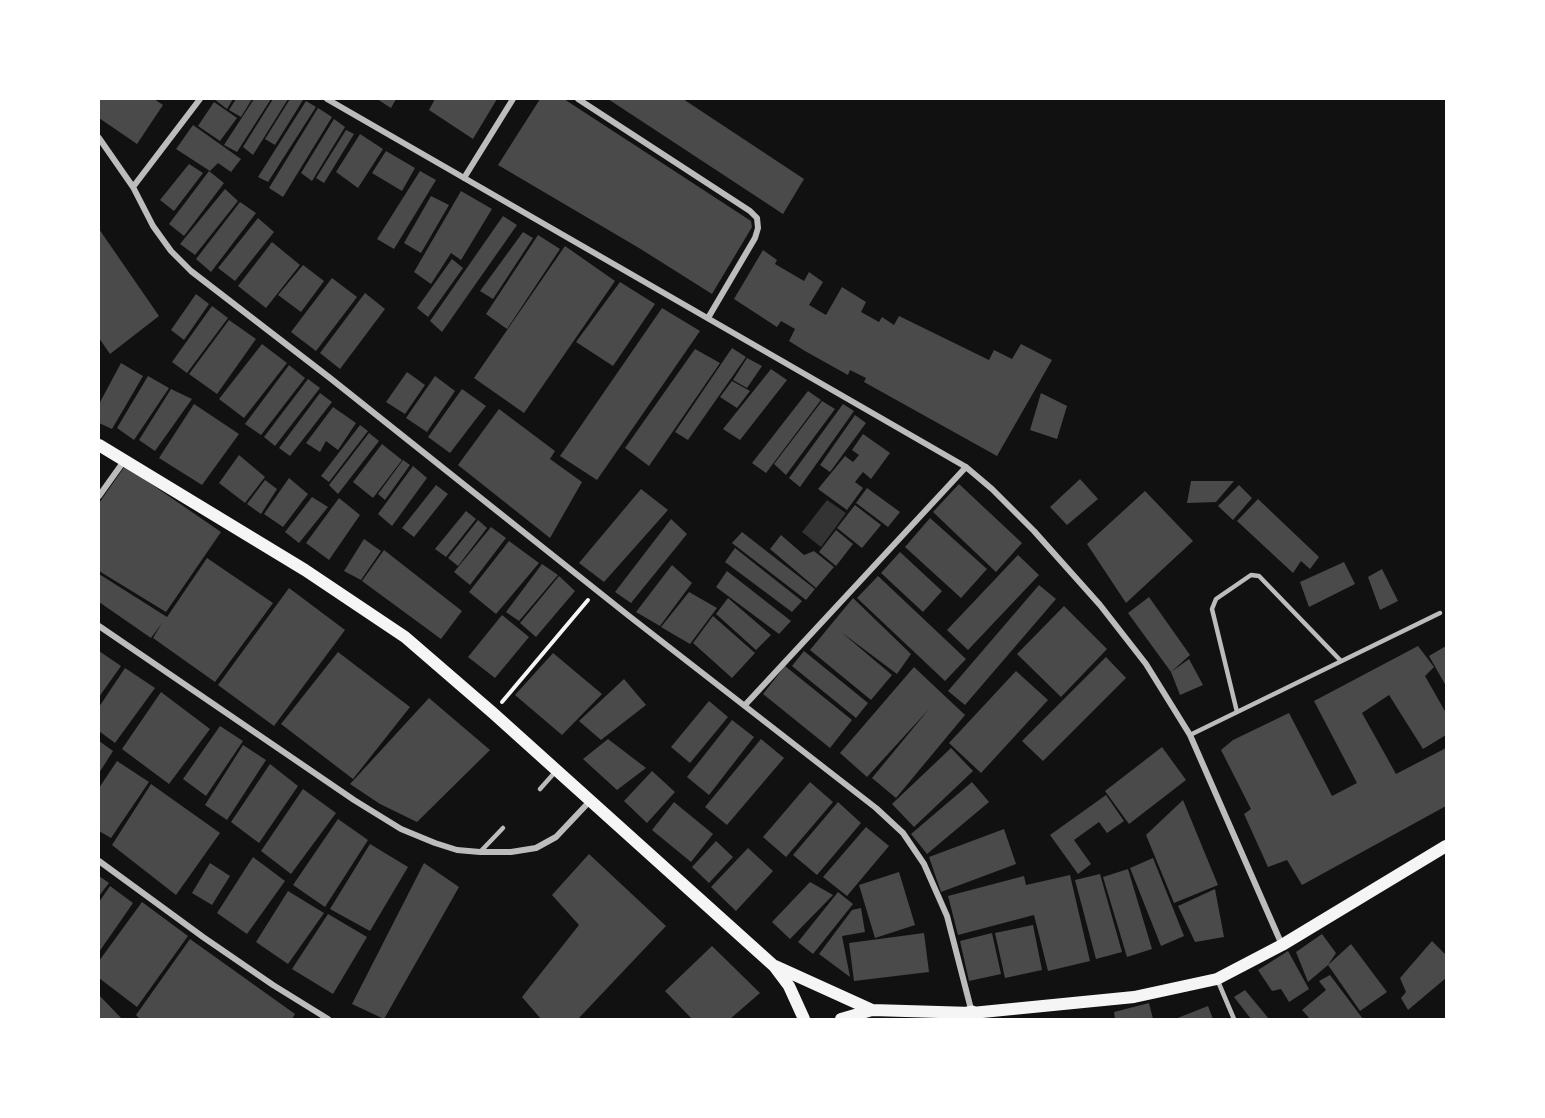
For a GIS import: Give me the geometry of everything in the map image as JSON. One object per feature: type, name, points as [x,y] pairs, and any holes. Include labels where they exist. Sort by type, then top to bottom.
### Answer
[{"type":"main road","points":[[99,445],[305,570],[405,638],[493,713],[774,966],[789,986],[804,1019]]},
{"type":"main road","points":[[946,1019],[972,1013],[1134,997],[1217,979],[1282,945],[1446,846]]},
{"type":"main road","points":[[774,966],[872,1010]]},
{"type":"main road","points":[[841,1019],[872,1010],[972,1013]]},
{"type":"street","points":[[133,187],[200,99]]},
{"type":"street","points":[[327,99],[966,467],[992,489],[1034,531],[1100,605],[1146,664],[1190,735],[1282,945]]},
{"type":"street","points":[[464,178],[513,99]]},
{"type":"street","points":[[578,99],[750,211],[757,218],[758,228],[755,238],[708,318]]},
{"type":"street","points":[[99,138],[133,187],[153,226],[171,251],[191,271],[876,808],[903,833],[935,887],[947,916],[972,1013]]},
{"type":"street","points":[[99,496],[124,460]]},
{"type":"street","points":[[745,705],[966,467]]},
{"type":"street","points":[[99,626],[354,800],[401,829],[435,843],[457,850],[480,852],[511,852],[536,848],[556,837],[590,801]]},
{"type":"street","points":[[99,861],[273,985],[328,1019]]},
{"type":"lane","points":[[1237,712],[1212,609],[1216,599],[1251,575],[1259,576],[1341,661]]},
{"type":"lane","points":[[1190,735],[1440,613]]},
{"type":"lane","points":[[540,789],[556,771]]},
{"type":"lane","points":[[480,852],[503,828]]},
{"type":"lane","points":[[1217,979],[1234,1019]]},
{"type":"path","points":[[493,713],[597,590]]},
{"type":"shaded area","points":[[827,500],[846,513],[821,547],[802,532]]},
{"type":"building","points":[[99,99],[154,99],[163,105],[137,144],[99,118]]},
{"type":"building","points":[[214,99],[233,99],[227,109]]},
{"type":"building","points":[[236,99],[252,99],[241,117],[229,110]]},
{"type":"building","points":[[254,99],[271,99],[237,152],[224,145]]},
{"type":"building","points":[[273,99],[288,99],[253,155],[243,147]]},
{"type":"building","points":[[290,99],[303,100],[275,145],[265,139]]},
{"type":"building","points":[[377,99],[396,99],[391,108]]},
{"type":"building","points":[[435,99],[497,99],[473,139],[429,110]]},
{"type":"building","points":[[540,99],[564,99],[751,221],[752,227],[712,294],[498,165]]},
{"type":"building","points":[[608,99],[683,99],[804,179],[783,214]]},
{"type":"building","points":[[306,101],[316,107],[268,182],[258,177]]},
{"type":"building","points":[[214,102],[237,118],[220,141],[198,126]]},
{"type":"building","points":[[318,108],[332,117],[283,197],[269,188]]},
{"type":"building","points":[[334,119],[345,127],[312,181],[301,173]]},
{"type":"building","points":[[193,125],[241,159],[231,172],[218,163],[210,171],[176,149]]},
{"type":"building","points":[[346,130],[354,134],[324,183],[316,178]]},
{"type":"building","points":[[360,134],[383,149],[358,188],[336,172]]},
{"type":"building","points":[[386,151],[415,168],[402,191],[372,173]]},
{"type":"building","points":[[189,164],[203,173],[174,211],[160,200]]},
{"type":"building","points":[[209,171],[224,183],[184,236],[169,224]]},
{"type":"building","points":[[420,171],[436,180],[394,249],[377,239]]},
{"type":"building","points":[[225,189],[238,201],[195,255],[180,244]]},
{"type":"building","points":[[461,191],[492,209],[461,260],[451,253],[431,284],[414,272]]},
{"type":"building","points":[[431,196],[449,205],[421,253],[404,243]]},
{"type":"building","points":[[240,202],[256,213],[211,272],[196,259]]},
{"type":"building","points":[[503,216],[517,225],[442,332],[430,321]]},
{"type":"building","points":[[258,218],[274,232],[235,281],[218,268]]},
{"type":"building","points":[[99,229],[159,316],[110,354],[99,338]]},
{"type":"building","points":[[523,232],[533,238],[493,299],[480,291]]},
{"type":"building","points":[[538,235],[560,249],[507,329],[486,314]]},
{"type":"building","points":[[272,242],[300,265],[266,308],[238,286]]},
{"type":"building","points":[[565,246],[615,281],[524,413],[474,378]]},
{"type":"building","points":[[763,250],[777,260],[775,264],[804,281],[809,272],[823,282],[809,305],[826,315],[842,287],[866,302],[861,312],[879,322],[882,317],[894,325],[899,316],[989,360],[994,350],[1012,359],[1021,344],[1052,360],[997,456],[864,382],[866,378],[850,370],[848,375],[805,351],[789,341],[795,329],[781,321],[777,327],[734,299]]},
{"type":"building","points":[[452,259],[463,268],[428,317],[417,308]]},
{"type":"building","points":[[303,265],[324,281],[301,312],[278,295]]},
{"type":"building","points":[[332,278],[357,297],[316,351],[291,332]]},
{"type":"building","points":[[620,282],[655,304],[613,366],[576,342]]},
{"type":"building","points":[[365,293],[385,309],[340,369],[320,353]]},
{"type":"building","points":[[196,294],[209,304],[184,340],[171,330]]},
{"type":"building","points":[[212,306],[228,318],[187,373],[172,362]]},
{"type":"building","points":[[662,308],[700,331],[597,480],[560,456]]},
{"type":"building","points":[[229,320],[256,339],[217,394],[189,374]]},
{"type":"building","points":[[262,344],[287,363],[244,418],[219,399]]},
{"type":"building","points":[[732,348],[746,357],[688,440],[675,432]]},
{"type":"building","points":[[695,349],[720,363],[649,466],[625,448]]},
{"type":"building","points":[[747,358],[762,366],[747,388],[733,380]]},
{"type":"building","points":[[121,363],[143,376],[112,429],[99,423],[99,404]]},
{"type":"building","points":[[289,365],[305,378],[261,435],[245,424]]},
{"type":"building","points":[[771,369],[787,380],[740,440],[723,429]]},
{"type":"building","points":[[407,372],[425,385],[405,414],[386,402]]},
{"type":"building","points":[[148,376],[169,388],[134,440],[117,428]]},
{"type":"building","points":[[435,376],[455,391],[427,432],[406,418]]},
{"type":"building","points":[[308,379],[320,388],[275,446],[264,437]]},
{"type":"building","points":[[732,381],[750,391],[737,408],[720,397]]},
{"type":"building","points":[[171,389],[192,399],[155,451],[139,440]]},
{"type":"building","points":[[462,389],[486,406],[450,453],[428,437]]},
{"type":"building","points":[[808,391],[821,400],[766,473],[752,463]]},
{"type":"building","points":[[320,393],[332,402],[290,456],[279,448]]},
{"type":"building","points":[[1041,393],[1067,406],[1057,439],[1030,430]]},
{"type":"building","points":[[822,401],[835,409],[786,475],[774,464]]},
{"type":"building","points":[[194,404],[239,434],[202,485],[159,458]]},
{"type":"building","points":[[843,404],[854,411],[800,487],[789,478]]},
{"type":"building","points":[[333,407],[356,423],[338,450],[326,441],[320,452],[306,443]]},
{"type":"building","points":[[499,409],[555,451],[550,459],[582,482],[550,538],[458,465]]},
{"type":"building","points":[[855,415],[866,423],[830,472],[820,465]]},
{"type":"building","points":[[360,425],[368,431],[329,482],[321,476]]},
{"type":"building","points":[[369,433],[379,441],[338,494],[329,485]]},
{"type":"building","points":[[863,434],[890,453],[871,479],[863,472],[855,482],[863,488],[847,510],[818,489],[845,456],[853,462],[859,455],[852,450]]},
{"type":"building","points":[[382,444],[402,460],[373,498],[353,482]]},
{"type":"building","points":[[239,455],[265,477],[245,503],[219,483]]},
{"type":"building","points":[[403,460],[410,465],[385,500],[378,494]]},
{"type":"building","points":[[125,466],[221,532],[166,612],[99,571],[99,503]]},
{"type":"building","points":[[413,466],[427,478],[392,526],[378,514]]},
{"type":"building","points":[[289,478],[308,494],[283,527],[264,514]]},
{"type":"building","points":[[1080,479],[1098,499],[1067,525],[1050,507]]},
{"type":"building","points":[[265,480],[277,489],[261,514],[247,504]]},
{"type":"building","points":[[1191,481],[1234,481],[1216,502],[1187,503]]},
{"type":"building","points":[[959,484],[1022,543],[996,572],[933,512]]},
{"type":"building","points":[[436,485],[448,494],[414,537],[402,528]]},
{"type":"building","points":[[1239,485],[1252,498],[1233,520],[1218,506]]},
{"type":"building","points":[[867,488],[900,512],[888,527],[856,503]]},
{"type":"building","points":[[641,489],[668,510],[604,582],[579,563]]},
{"type":"building","points":[[1145,491],[1193,541],[1126,603],[1087,544]]},
{"type":"building","points":[[312,497],[328,507],[299,543],[285,532]]},
{"type":"building","points":[[339,498],[360,515],[329,560],[306,543]]},
{"type":"building","points":[[1258,499],[1319,557],[1310,569],[1301,561],[1293,573],[1237,521]]},
{"type":"building","points":[[855,505],[881,525],[862,548],[837,528]]},
{"type":"building","points":[[466,511],[476,519],[446,557],[435,549]]},
{"type":"building","points":[[930,518],[987,569],[961,598],[905,547]]},
{"type":"building","points":[[671,519],[687,534],[631,603],[615,592]]},
{"type":"building","points":[[478,520],[487,528],[458,566],[448,558]]},
{"type":"building","points":[[491,527],[506,538],[470,585],[454,572]]},
{"type":"building","points":[[836,530],[853,544],[836,566],[819,552]]},
{"type":"building","points":[[742,532],[815,589],[806,600],[732,543]]},
{"type":"building","points":[[781,535],[804,555],[814,551],[834,567],[816,588],[770,549]]},
{"type":"building","points":[[364,539],[381,551],[361,580],[344,571]]},
{"type":"building","points":[[509,541],[539,563],[496,614],[469,592]]},
{"type":"building","points":[[735,548],[802,601],[792,612],[725,562]]},
{"type":"building","points":[[384,550],[462,611],[441,639],[362,581]]},
{"type":"building","points":[[900,552],[942,591],[923,612],[881,573]]},
{"type":"building","points":[[1018,555],[1039,575],[968,650],[947,630]]},
{"type":"building","points":[[207,558],[273,603],[215,682],[153,638],[162,623],[151,638],[99,602],[99,574],[167,617]]},
{"type":"building","points":[[1344,562],[1355,584],[1309,607],[1300,582]]},
{"type":"building","points":[[542,564],[558,575],[519,621],[506,612]]},
{"type":"building","points":[[672,565],[692,583],[660,626],[636,612]]},
{"type":"building","points":[[1382,569],[1398,601],[1380,610],[1368,577]]},
{"type":"building","points":[[727,571],[791,621],[779,634],[716,587]]},
{"type":"building","points":[[559,576],[575,591],[536,637],[520,623]]},
{"type":"building","points":[[878,576],[966,659],[945,681],[857,598]]},
{"type":"building","points":[[1039,585],[1056,599],[965,705],[948,691]]},
{"type":"building","points":[[289,588],[345,630],[274,726],[218,685]]},
{"type":"building","points":[[689,592],[717,608],[690,644],[661,627]]},
{"type":"building","points":[[1149,597],[1190,655],[1171,672],[1128,613]]},
{"type":"building","points":[[728,598],[771,635],[756,650],[716,614]]},
{"type":"building","points":[[853,598],[911,654],[897,674],[841,632],[892,675],[871,700],[810,650]]},
{"type":"building","points":[[1064,606],[1107,649],[1061,697],[1017,654]]},
{"type":"building","points":[[502,615],[529,637],[495,678],[468,657]]},
{"type":"building","points":[[713,616],[755,653],[732,678],[693,643]]},
{"type":"building","points":[[1418,646],[1434,667],[1425,676],[1446,713],[1446,735],[1423,749],[1389,695],[1362,713],[1396,774],[1446,748],[1446,806],[1302,885],[1287,860],[1268,867],[1244,814],[1251,809],[1221,750],[1233,740],[1289,713],[1332,796],[1357,783],[1314,701]]},
{"type":"building","points":[[1446,646],[1446,686],[1429,656]]},
{"type":"building","points":[[99,651],[121,666],[99,697]]},
{"type":"building","points":[[804,651],[868,703],[856,718],[792,666]]},
{"type":"building","points":[[338,652],[410,707],[353,779],[281,724]]},
{"type":"building","points":[[553,653],[602,694],[562,735],[515,695]]},
{"type":"building","points":[[1106,657],[1126,678],[1043,761],[1022,741]]},
{"type":"building","points":[[1189,659],[1203,685],[1180,695],[1171,672]]},
{"type":"building","points":[[785,666],[852,720],[830,748],[763,694]]},
{"type":"building","points":[[914,667],[965,715],[896,798],[872,778],[929,709],[867,777],[840,753]]},
{"type":"building","points":[[125,668],[155,688],[115,743],[99,731],[99,707]]},
{"type":"building","points":[[1016,671],[1048,700],[981,773],[949,743]]},
{"type":"building","points":[[624,679],[646,705],[601,740],[579,721]]},
{"type":"building","points":[[161,692],[210,729],[169,784],[122,749]]},
{"type":"building","points":[[429,698],[490,750],[417,822],[380,804],[350,784]]},
{"type":"building","points":[[709,701],[728,717],[690,763],[671,747]]},
{"type":"building","points":[[732,720],[754,737],[709,795],[687,777]]},
{"type":"building","points":[[220,726],[243,741],[206,796],[183,779]]},
{"type":"building","points":[[608,739],[646,768],[617,790],[583,759]]},
{"type":"building","points":[[761,739],[784,758],[727,825],[705,807]]},
{"type":"building","points":[[99,741],[113,751],[99,773]]},
{"type":"building","points":[[243,745],[266,760],[227,820],[205,805]]},
{"type":"building","points":[[1162,747],[1186,780],[1129,824],[1105,791]]},
{"type":"building","points":[[951,748],[973,771],[914,827],[892,804]]},
{"type":"building","points":[[117,761],[149,782],[111,838],[99,831],[99,788]]},
{"type":"building","points":[[270,764],[298,786],[259,843],[231,822]]},
{"type":"building","points":[[652,771],[675,792],[647,823],[624,801]]},
{"type":"building","points":[[810,782],[833,802],[786,857],[763,837]]},
{"type":"building","points":[[972,782],[989,802],[927,854],[911,834]]},
{"type":"building","points":[[151,784],[220,833],[176,895],[112,845]]},
{"type":"building","points":[[303,789],[336,813],[291,874],[261,851]]},
{"type":"building","points":[[1106,795],[1124,821],[1107,833],[1099,822],[1074,840],[1091,864],[1078,874],[1050,835]]},
{"type":"building","points":[[1183,800],[1218,885],[1174,903],[1146,835]]},
{"type":"building","points":[[674,802],[713,834],[691,862],[652,830]]},
{"type":"building","points":[[838,802],[861,823],[817,875],[793,855]]},
{"type":"building","points":[[338,819],[368,840],[325,907],[293,885]]},
{"type":"building","points":[[866,827],[889,846],[847,896],[823,877]]},
{"type":"building","points":[[1004,829],[1016,864],[941,892],[929,857]]},
{"type":"building","points":[[716,841],[733,857],[709,883],[692,867]]},
{"type":"building","points":[[370,844],[408,867],[370,931],[330,909]]},
{"type":"building","points":[[748,848],[773,871],[736,911],[711,887]]},
{"type":"building","points":[[589,854],[666,926],[578,1019],[541,1019],[522,997],[579,925],[552,895]]},
{"type":"building","points":[[253,857],[285,881],[247,934],[217,913]]},
{"type":"building","points":[[1153,858],[1184,936],[1161,946],[1130,868]]},
{"type":"building","points":[[210,863],[230,876],[212,905],[192,893]]},
{"type":"building","points":[[424,863],[459,887],[384,1019],[352,1004]]},
{"type":"building","points":[[1128,869],[1152,949],[1127,957],[1103,877]]},
{"type":"building","points":[[899,872],[915,925],[875,938],[859,885]]},
{"type":"building","points":[[1100,874],[1122,952],[1096,959],[1075,880]]},
{"type":"building","points":[[1070,875],[1090,961],[1048,971],[1034,915],[958,935],[948,896],[1024,876],[1026,885]]},
{"type":"building","points":[[99,876],[109,883],[99,896]]},
{"type":"building","points":[[810,882],[833,895],[790,939],[772,922]]},
{"type":"building","points":[[110,886],[133,903],[99,952],[99,902]]},
{"type":"building","points":[[1215,889],[1224,937],[1195,942],[1178,906]]},
{"type":"building","points":[[288,891],[324,913],[288,964],[256,942]]},
{"type":"building","points":[[838,892],[853,904],[813,954],[798,942]]},
{"type":"building","points":[[142,902],[188,936],[137,1007],[99,978],[99,961]]},
{"type":"building","points":[[861,908],[865,932],[842,936],[850,977],[819,954],[852,910]]},
{"type":"building","points":[[328,914],[367,937],[333,994],[292,969]]},
{"type":"building","points":[[1033,925],[1042,970],[1005,978],[995,933]]},
{"type":"building","points":[[924,933],[929,972],[854,981],[849,943]]},
{"type":"building","points":[[992,933],[1001,974],[969,981],[960,941]]},
{"type":"building","points":[[1322,934],[1336,953],[1328,965],[1308,982],[1296,952]]},
{"type":"building","points":[[190,939],[295,1014],[292,1019],[140,1019],[136,1015]]},
{"type":"building","points":[[1432,941],[1446,955],[1446,978],[1408,1010],[1401,998],[1406,992],[1400,978]]},
{"type":"building","points":[[1351,944],[1387,992],[1360,1011],[1328,965]]},
{"type":"building","points":[[712,946],[760,993],[730,1019],[692,1019],[665,991]]},
{"type":"building","points":[[1288,951],[1309,989],[1289,1002],[1281,989],[1272,991],[1258,970]]},
{"type":"building","points":[[1330,975],[1363,1019],[1310,1019],[1302,1010],[1326,990],[1319,981]]},
{"type":"building","points":[[1245,990],[1269,1019],[1251,1019],[1234,997]]},
{"type":"building","points":[[99,995],[122,1019],[99,1019]]},
{"type":"building","points":[[1149,1003],[1153,1019],[1115,1019],[1114,1012]]},
{"type":"building","points":[[1208,1006],[1213,1019],[1175,1019]]}]
